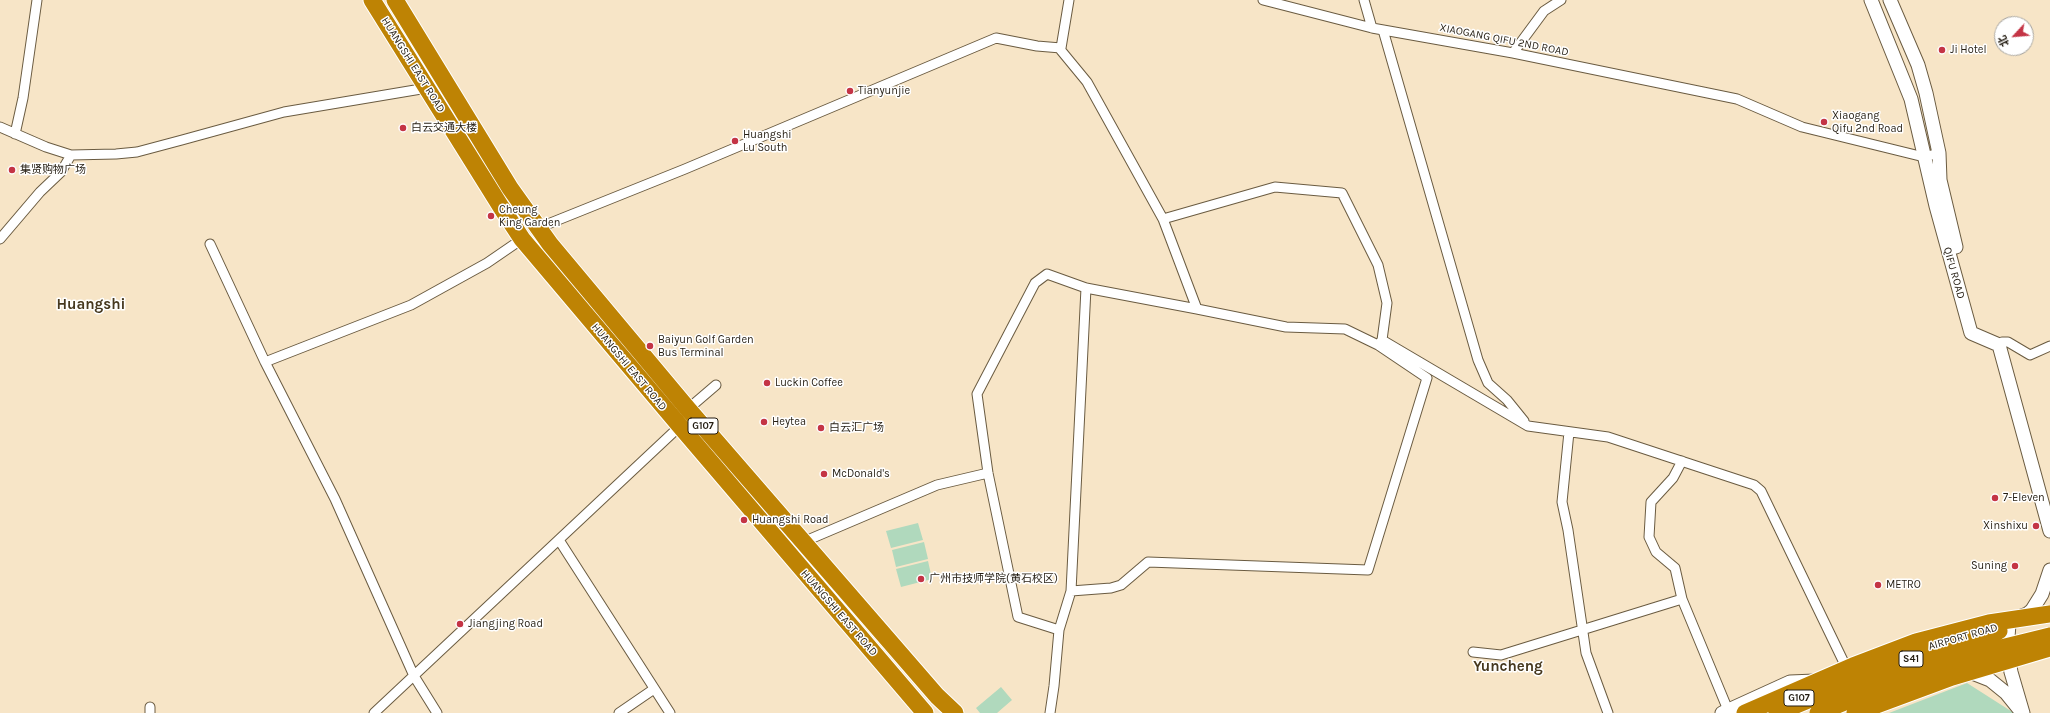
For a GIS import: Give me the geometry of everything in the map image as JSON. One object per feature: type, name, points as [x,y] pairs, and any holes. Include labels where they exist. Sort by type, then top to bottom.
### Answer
[{"type":"highway","name":"HUANGSHI EAST ROAD","points":[[372,0],[522,239],[923,710]]},
{"type":"highway","name":"HUANGSHI EAST ROAD","points":[[395,0],[510,188],[538,228],[688,409],[937,696],[955,713]]},
{"type":"highway","name":"AIRPORT ROAD","points":[[1768,713],[1831,684],[1919,650],[1988,629],[2050,615]]},
{"type":"highway","points":[[1732,712],[1916,642],[1989,623],[2050,615]]},
{"type":"highway","name":"S41","points":[[1777,713],[1850,682],[1927,654],[1992,633],[2050,619]]},
{"type":"highway","name":"S41","points":[[1818,713],[1886,685],[1940,666],[1994,650],[2050,636]]},
{"type":"highway","points":[[1826,713],[1952,666],[2010,650],[2050,642]]},
{"type":"highway","points":[[1855,713],[1952,677],[2050,648]]},
{"type":"main road","name":"QIFU ROAD","points":[[1871,0],[1911,99],[1924,157],[1972,333],[2001,343]]},
{"type":"main road","name":"QIFU ROAD","points":[[1890,0],[1918,65],[1932,115],[1940,152],[1940,180],[1978,330],[2001,343]]},
{"type":"main road","points":[[1900,72],[1918,65]]},
{"type":"main road","points":[[2001,343],[2050,520]]},
{"type":"main road","points":[[2001,343],[2050,531]]},
{"type":"main road","points":[[1988,629],[2001,622],[2027,614],[2032,610],[2042,594],[2050,570]]},
{"type":"main road","points":[[2008,624],[2010,672],[2023,713]]},
{"type":"main road","points":[[2010,650],[2031,713]]},
{"type":"main road","points":[[1952,666],[1978,674],[1990,680],[2006,693],[2023,713]]},
{"type":"main road","points":[[1732,712],[1790,682],[1809,680],[1831,684]]},
{"type":"street","points":[[15,134],[23,98],[37,0]]},
{"type":"street","points":[[1059,48],[1061,48],[1069,0]]},
{"type":"street","name":"XIAOGANG QIFU 2ND ROAD","points":[[1263,0],[1372,28],[1513,53],[1737,99],[1802,126],[1924,157]]},
{"type":"street","points":[[1364,0],[1372,28]]},
{"type":"street","points":[[1513,53],[1544,11],[1561,0]]},
{"type":"street","points":[[1383,30],[1478,360],[1488,383],[1507,400],[1528,426]]},
{"type":"street","points":[[538,228],[685,169],[996,38],[1059,48],[1087,82],[1163,219],[1197,309]]},
{"type":"street","points":[[0,127],[46,147],[71,154],[116,154],[137,152],[284,112],[427,88]]},
{"type":"street","points":[[1924,157],[1940,152]]},
{"type":"street","points":[[0,239],[40,192],[61,172],[71,154]]},
{"type":"street","points":[[1163,219],[1275,187],[1342,193],[1378,265],[1387,303],[1380,342]]},
{"type":"street","points":[[265,362],[411,305],[487,263],[522,239]]},
{"type":"street","points":[[210,244],[265,362],[335,499],[414,676],[437,713]]},
{"type":"street","points":[[1059,630],[1018,617],[988,473],[977,394],[1035,283],[1047,274],[1086,288],[1286,327],[1345,329],[1380,342],[1528,426],[1608,437],[1754,485],[1761,491],[1851,676]]},
{"type":"street","points":[[1050,713],[1059,630],[1071,591],[1086,288]]},
{"type":"street","points":[[1071,591],[1111,588],[1120,585],[1148,562],[1368,570],[1427,378],[1380,342]]},
{"type":"street","points":[[2001,343],[2008,342],[2030,355],[2050,346]]},
{"type":"street","points":[[688,409],[716,385]]},
{"type":"street","points":[[374,713],[680,426]]},
{"type":"street","points":[[1569,432],[1562,502],[1568,530],[1586,653],[1608,713]]},
{"type":"street","points":[[1682,461],[1673,478],[1652,502],[1649,537],[1656,552],[1675,568],[1682,599],[1732,712]]},
{"type":"street","points":[[803,542],[937,485],[988,473]]},
{"type":"street","points":[[559,540],[670,713]]},
{"type":"street","points":[[1473,652],[1501,655],[1682,599]]},
{"type":"street","points":[[619,713],[654,689]]},
{"type":"green space","points":[[918,523],[923,540],[891,548],[886,531]]},
{"type":"green space","points":[[924,542],[928,559],[896,567],[892,550]]},
{"type":"green space","points":[[928,561],[932,579],[901,587],[896,569]]},
{"type":"green space","points":[[1967,683],[2014,713],[1889,713]]},
{"type":"green space","points":[[1001,687],[1012,700],[997,713],[980,713],[976,708]]},
{"type":"place","name":"Ji Hotel","points":[[1942,50]]},
{"type":"place","name":"Tianyunjie","points":[[850,91]]},
{"type":"place","name":"Xiaogang Qifu 2nd Road","points":[[1824,122]]},
{"type":"place","name":"白云交通大楼","points":[[403,128]]},
{"type":"place","name":"Huangshi Lu South","points":[[735,141]]},
{"type":"place","name":"集贤购物广场","points":[[12,170]]},
{"type":"place","name":"Cheung King Garden","points":[[491,216]]},
{"type":"place","name":"Baiyun Golf Garden Bus Terminal","points":[[650,346]]},
{"type":"place","name":"Luckin Coffee","points":[[767,383]]},
{"type":"place","name":"Heytea","points":[[764,422]]},
{"type":"place","name":"白云汇广场","points":[[821,428]]},
{"type":"place","name":"McDonald's","points":[[824,474]]},
{"type":"place","name":"7-Eleven","points":[[1995,498]]},
{"type":"place","name":"Huangshi Road","points":[[744,520]]},
{"type":"place","name":"Xinshixu","points":[[2036,526]]},
{"type":"place","name":"Suning","points":[[2015,566]]},
{"type":"place","name":"广州市技师学院(黄石校区)","points":[[921,579]]},
{"type":"place","name":"METRO","points":[[1878,585]]},
{"type":"place","name":"Jiangjing Road","points":[[460,624]]},
{"type":"district","name":"Huangshi","points":[[91,305]]},
{"type":"district","name":"Yuncheng","points":[[1508,667]]}]
